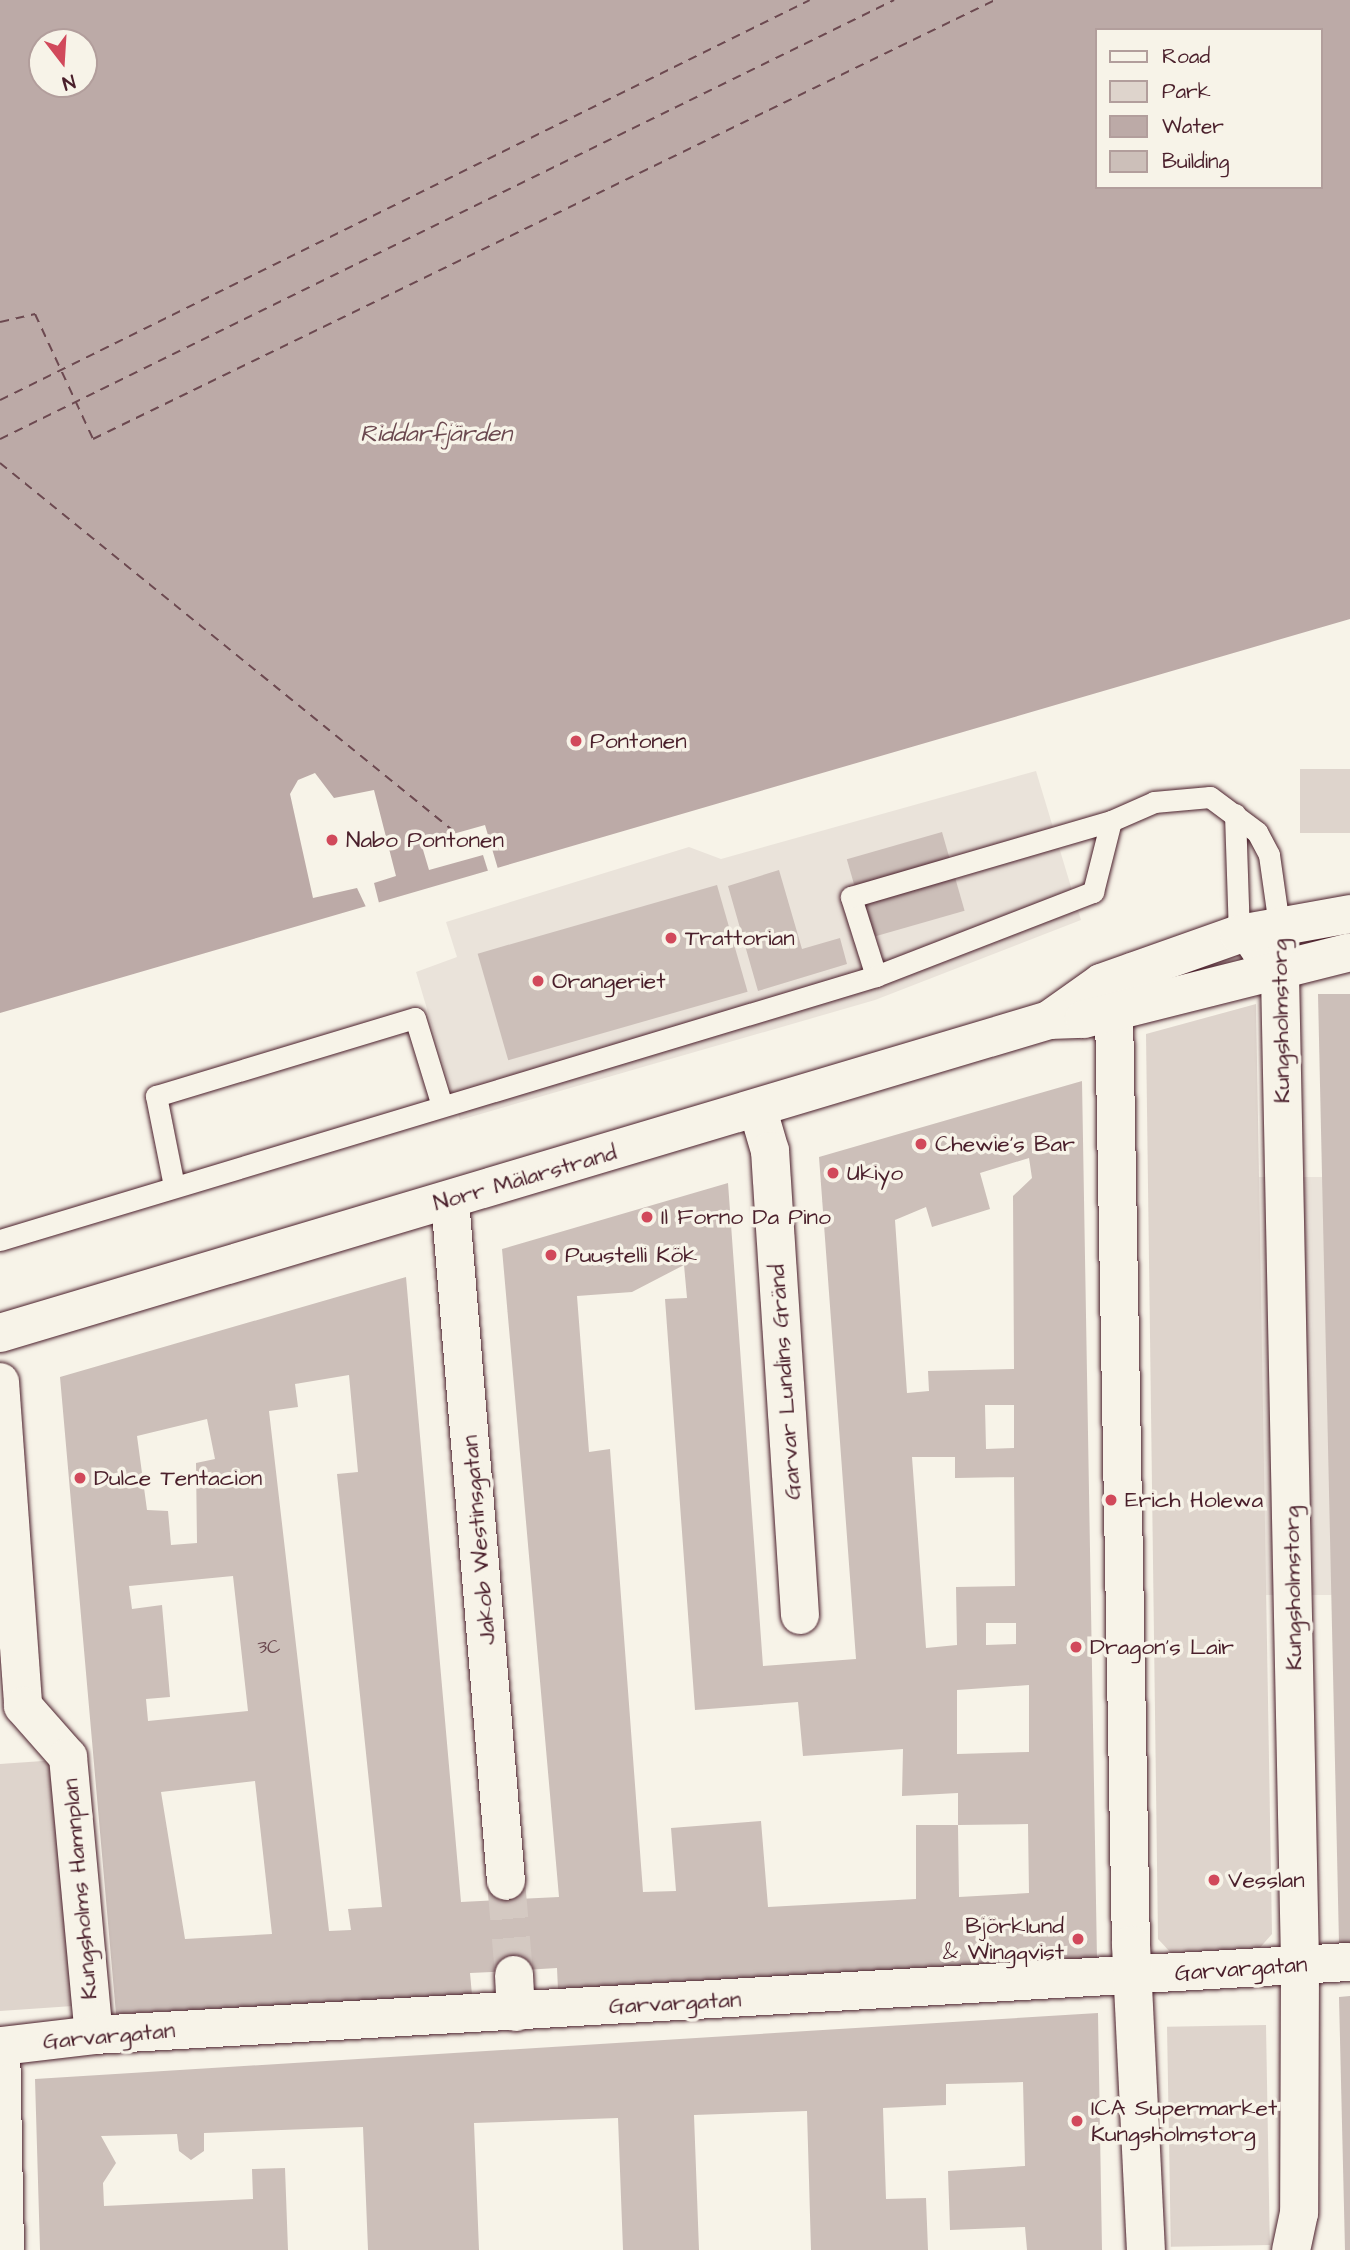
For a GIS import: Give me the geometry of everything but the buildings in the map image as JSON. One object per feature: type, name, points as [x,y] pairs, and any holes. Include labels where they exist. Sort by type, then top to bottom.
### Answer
[{"type":"street","name":"Norr Mälarstrand","points":[[1049,1020],[1078,995],[1239,934],[1350,914]]},
{"type":"street","name":"Kungsholmstorg","points":[[1279,925],[1282,965],[1300,1966],[1299,2213],[1291,2250]]},
{"type":"street","name":"Norr Mälarstrand","points":[[0,1333],[758,1110],[1049,1020],[1114,1012],[1282,965],[1350,952]]},
{"type":"street","points":[[1133,972],[1114,1012],[1133,1977],[1146,2250]]},
{"type":"street","name":"Garvar Lundins Gränd","points":[[758,1110],[770,1151],[800,1615]]},
{"type":"street","name":"Jakob Westinsgatan","points":[[450,1200],[506,1881]]},
{"type":"street","name":"Kungsholms Hamnplan","points":[[0,1382],[23,1706],[68,1757],[94,2035]]},
{"type":"street","name":"Garvargatan","points":[[1,2046],[515,1993],[1133,1977],[1350,1962]]},
{"type":"street","points":[[1,2046],[5,2250]]},
{"type":"lane","points":[[876,976],[851,897],[1111,821],[1154,802],[1210,797],[1257,831],[1269,855],[1279,925]]},
{"type":"lane","points":[[1235,814],[1239,934],[1252,955],[1282,965]]},
{"type":"lane","points":[[0,1240],[876,976],[1093,892],[1111,821]]},
{"type":"lane","points":[[174,1186],[156,1096],[415,1018],[442,1106]]},
{"type":"shaded area","points":[[1036,771],[1081,920],[875,1000],[460,1120],[416,972],[457,957],[446,922],[689,847],[721,859]]},
{"type":"shaded area","points":[[1259,1177],[1350,1177],[1350,1595],[1259,1595]]},
{"type":"green space","points":[[1300,769],[1350,769],[1350,833],[1300,833]]},
{"type":"green space","points":[[1256,1004],[1272,1934],[1257,1951],[1172,1954],[1158,1939],[1146,1034]]},
{"type":"green space","points":[[57,1760],[73,2006],[0,2011],[0,1764]]},
{"type":"green space","points":[[1266,2025],[1270,2245],[1171,2247],[1167,2027]]},
{"type":"water","name":"Riddarfjärden","points":[[0,0],[1350,0],[1350,619],[0,1013]]},
{"type":"pier","points":[[315,773],[334,798],[374,790],[396,876],[374,883],[379,903],[366,907],[357,888],[313,898],[290,794],[298,780]]},
{"type":"pier","points":[[485,825],[498,869],[488,871],[483,855],[429,870],[421,843]]},
{"type":"ferry route","points":[[0,400],[810,0]]},
{"type":"ferry route","points":[[0,439],[894,0]]},
{"type":"ferry route","points":[[0,322],[35,314],[93,439],[995,0]]},
{"type":"ferry route","points":[[0,463],[456,833]]},
{"type":"tunnel","points":[[506,1881],[514,1975]]},
{"type":"place","name":"Pontonen","points":[[576,741]]},
{"type":"place","name":"Nabo Pontonen","points":[[332,840]]},
{"type":"place","name":"Trattorian","points":[[671,938]]},
{"type":"place","name":"Orangeriet","points":[[538,981]]},
{"type":"place","name":"Chewie's Bar","points":[[921,1144]]},
{"type":"place","name":"Ukiyo","points":[[833,1173]]},
{"type":"place","name":"Il Forno Da Pino","points":[[647,1217]]},
{"type":"place","name":"Puustelli Kök","points":[[551,1255]]},
{"type":"place","name":"Dulce Tentacion","points":[[80,1478]]},
{"type":"place","name":"Erich Holewa","points":[[1111,1500]]},
{"type":"place","name":"Dragon's Lair","points":[[1076,1647]]},
{"type":"place","name":"Vesslan","points":[[1214,1880]]},
{"type":"place","name":"Björklund & Wingqvist","points":[[1078,1939]]},
{"type":"place","name":"ICA Supermarket Kungsholmstorg","points":[[1077,2121]]}]
